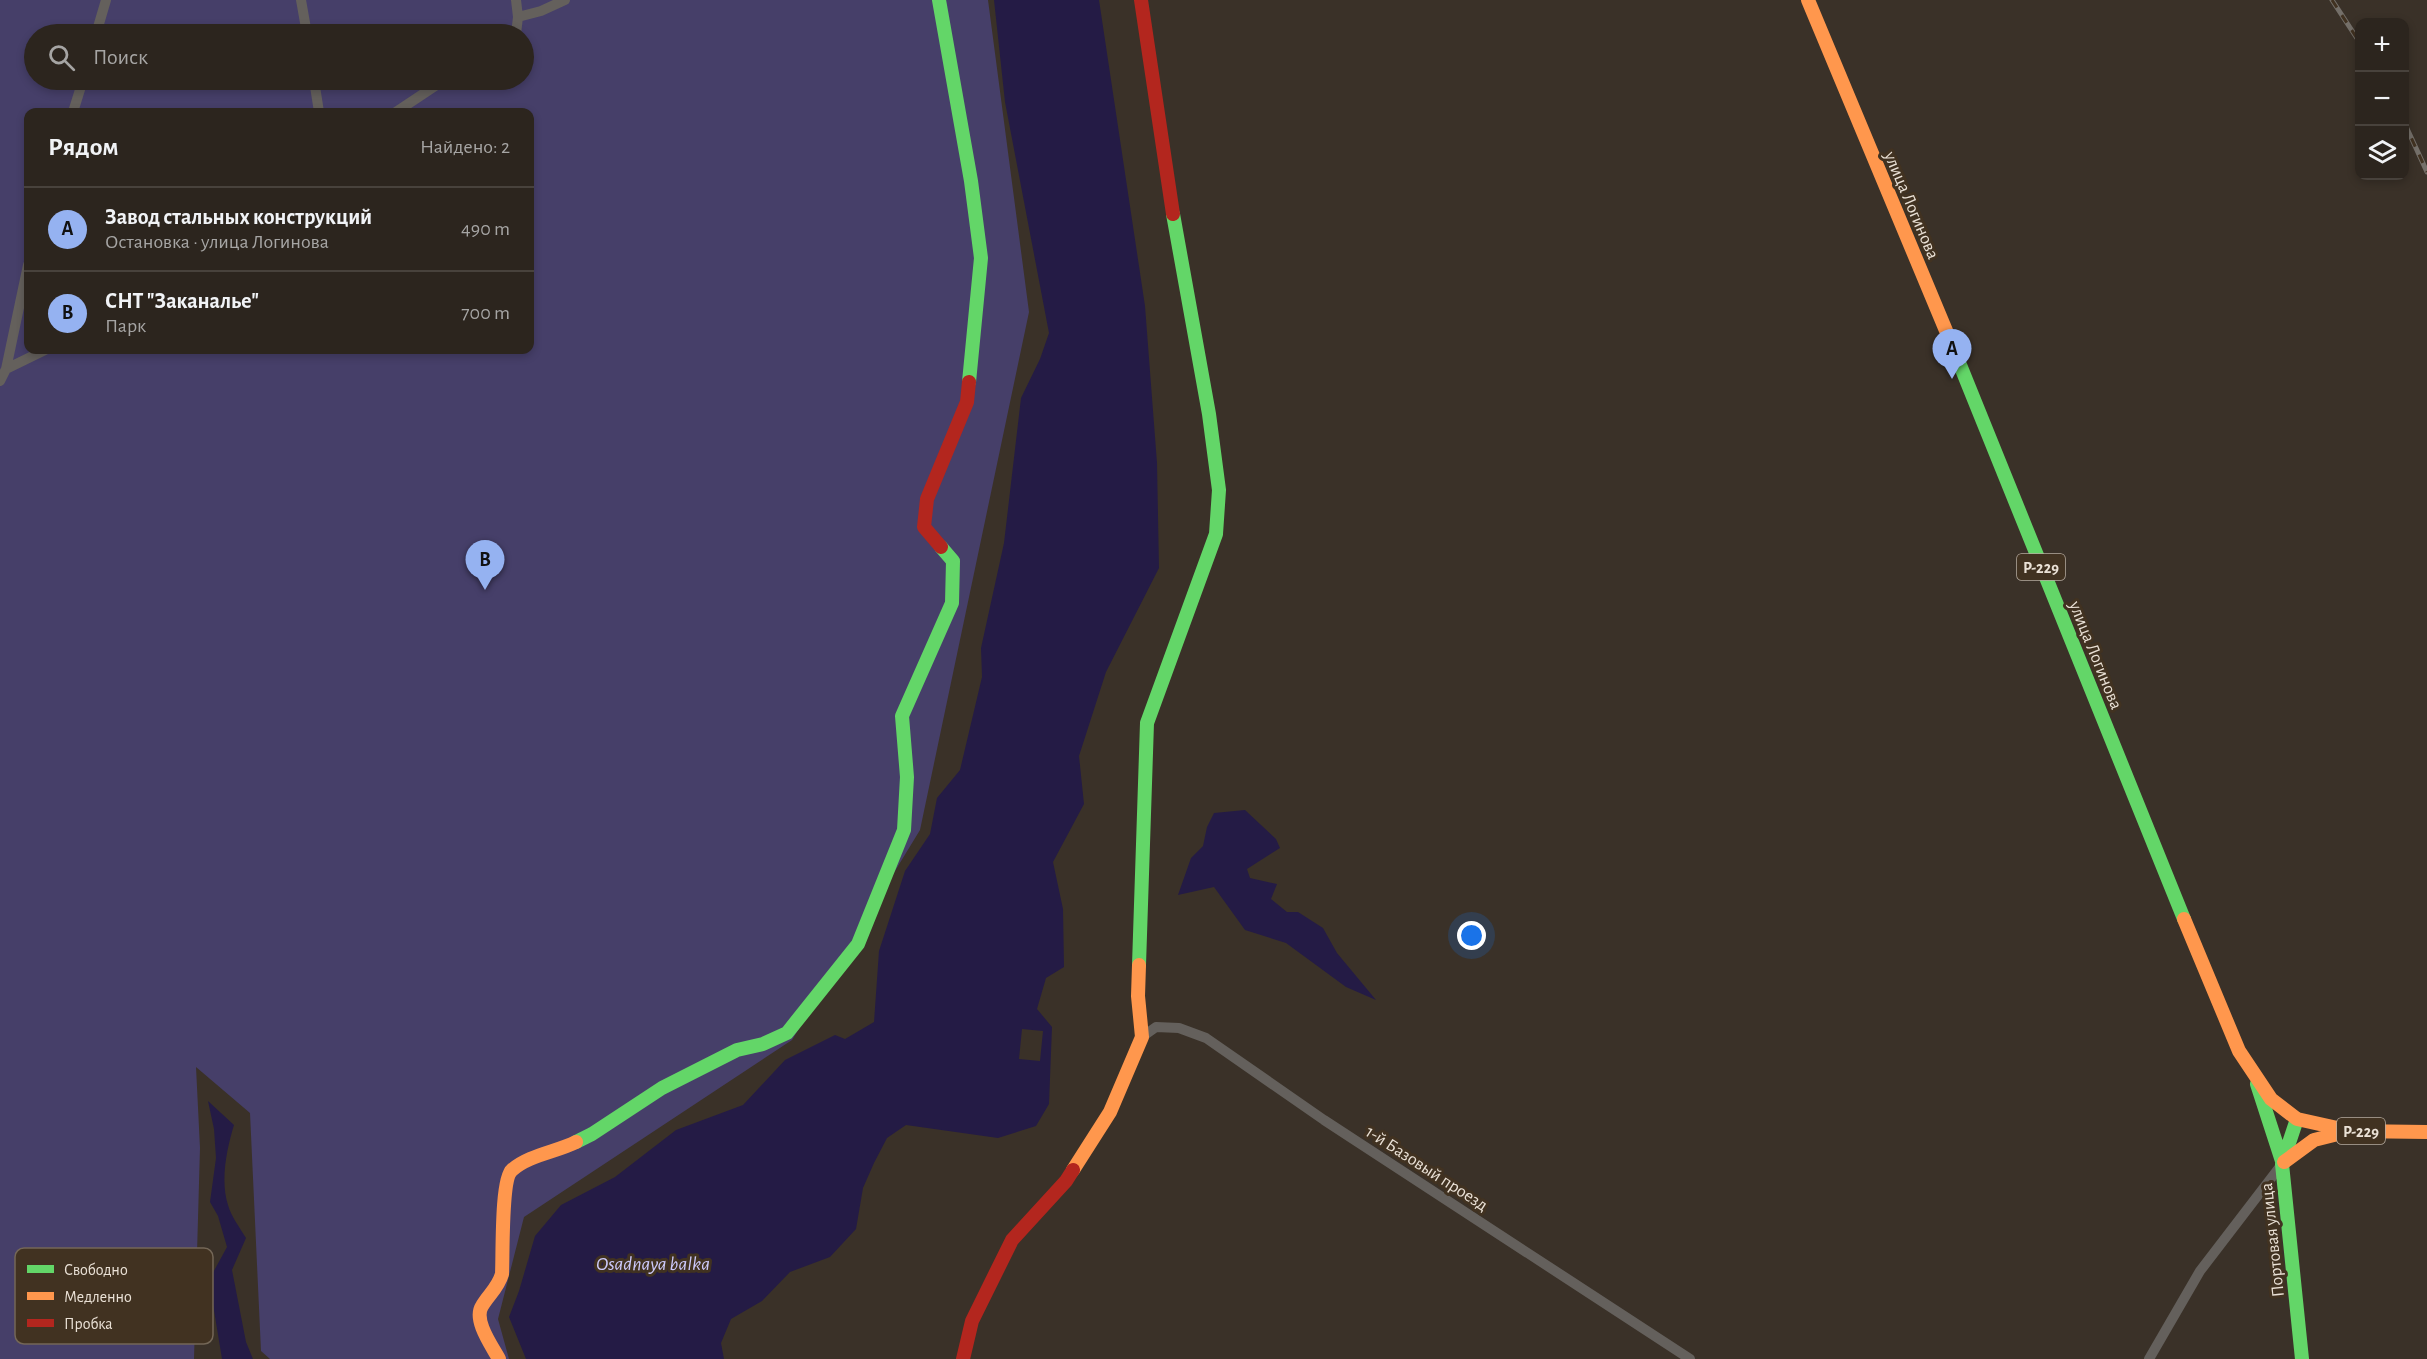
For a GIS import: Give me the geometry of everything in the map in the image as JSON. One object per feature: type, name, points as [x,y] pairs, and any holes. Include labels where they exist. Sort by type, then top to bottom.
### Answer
[{"type":"street","points":[[99,24],[106,0]]},
{"type":"street","points":[[301,0],[305,24]]},
{"type":"street","points":[[516,0],[517,24]]},
{"type":"street","points":[[518,17],[540,11],[565,0]]},
{"type":"street","points":[[500,1359],[480,1321],[480,1308],[499,1285],[502,1274],[505,1186],[510,1171],[524,1162],[562,1149],[592,1134],[662,1088],[737,1050],[763,1044],[788,1033],[858,944],[904,830],[907,777],[902,716],[952,603],[953,561],[924,527],[927,499],[967,402],[981,258],[971,181],[939,0]]},
{"type":"street","points":[[963,1359],[972,1322],[1012,1240],[1066,1182],[1110,1112],[1142,1037],[1138,996],[1147,723],[1216,534],[1220,490],[1200,356],[1149,70],[1141,0]]},
{"type":"street","name":"улица Логинова","points":[[1808,0],[1972,392],[2124,775],[2239,1051],[2271,1099],[2297,1119],[2351,1131],[2427,1132]]},
{"type":"street","points":[[74,108],[80,90]]},
{"type":"street","points":[[316,90],[318,108]]},
{"type":"street","points":[[402,108],[429,90]]},
{"type":"street","points":[[0,381],[6,369],[24,284]]},
{"type":"street","points":[[6,369],[37,354]]},
{"type":"street","name":"1-й Базовый проезд","points":[[1142,1037],[1156,1027],[1179,1028],[1206,1038],[1308,1110],[1690,1359]]},
{"type":"street","points":[[2256,1079],[2278,1144],[2282,1164]]},
{"type":"street","name":"Портовая улица","points":[[2297,1119],[2282,1164],[2302,1359]]},
{"type":"street","points":[[2149,1359],[2200,1271],[2282,1164],[2301,1147],[2319,1137],[2351,1131]]},
{"type":"shaded area","points":[[0,0],[988,0],[1029,312],[920,830],[792,1040],[524,1217],[498,1319],[509,1359],[270,1359],[261,1351],[250,1113],[196,1067],[200,1148],[197,1248],[15,1248],[15,1344],[194,1344],[194,1359],[0,1359]]},
{"type":"water","name":"Osadnaya balka","points":[[994,0],[1099,0],[1145,306],[1157,463],[1159,568],[1106,672],[1079,756],[1084,804],[1053,862],[1063,909],[1064,967],[1046,978],[1037,1009],[1052,1027],[1049,1104],[1036,1126],[998,1138],[906,1125],[887,1138],[863,1188],[856,1229],[830,1257],[790,1272],[762,1301],[731,1319],[721,1343],[724,1359],[526,1359],[509,1317],[535,1236],[561,1205],[615,1177],[676,1130],[743,1105],[785,1060],[835,1035],[845,1039],[874,1022],[879,951],[905,871],[930,834],[937,798],[960,770],[982,677],[981,648],[1004,543],[1021,398],[1040,359],[1049,333],[1005,102]]},
{"type":"water","points":[[1245,810],[1276,839],[1280,848],[1247,869],[1250,878],[1277,884],[1271,899],[1287,912],[1298,912],[1323,928],[1337,953],[1376,1000],[1346,987],[1286,943],[1245,930],[1214,887],[1178,895],[1191,858],[1203,846],[1207,827],[1214,813]]},
{"type":"water","points":[[208,1101],[234,1125],[227,1154],[225,1185],[229,1209],[246,1238],[232,1270],[246,1342],[253,1359],[222,1359],[213,1304],[213,1273],[227,1247],[218,1216],[210,1202],[216,1158],[214,1129]]},
{"type":"pier","points":[[1022,1029],[1043,1031],[1040,1061],[1019,1059]]},
{"type":"railway","points":[[2332,0],[2355,35]]},
{"type":"railway","points":[[2406,126],[2427,172]]},
{"type":"traffic: fast","points":[[939,0],[971,181],[981,258],[969,382]]},
{"type":"traffic: fast","points":[[1139,965],[1147,723],[1216,534],[1219,490],[1209,414],[1173,214]]},
{"type":"traffic: fast","points":[[1952,345],[2184,919]]},
{"type":"traffic: fast","points":[[576,1142],[662,1088],[737,1050],[763,1044],[787,1033],[858,944],[904,830],[907,777],[902,716],[952,603],[953,561],[941,547]]},
{"type":"traffic: fast","points":[[2257,1084],[2282,1161]]},
{"type":"traffic: fast","points":[[2297,1119],[2282,1164],[2302,1359]]},
{"type":"traffic: slow","points":[[1808,0],[1952,345]]},
{"type":"traffic: slow","points":[[2184,919],[2239,1051],[2271,1099],[2297,1119],[2351,1131],[2427,1132]]},
{"type":"traffic: slow","points":[[1073,1170],[1110,1112],[1142,1037],[1138,996],[1139,965]]},
{"type":"traffic: slow","points":[[2284,1162],[2314,1140],[2350,1131]]},
{"type":"traffic: slow","points":[[499,1359],[485,1333],[480,1312],[502,1274],[504,1202],[508,1176],[512,1170],[526,1161],[576,1142]]},
{"type":"traffic: jam","points":[[1141,0],[1173,214]]},
{"type":"traffic: jam","points":[[941,547],[924,527],[927,499],[967,402],[969,382]]},
{"type":"traffic: jam","points":[[963,1359],[972,1321],[1012,1240],[1066,1181],[1073,1170]]},
{"type":"place","name":"Завод стальных конструкций","points":[[1952,379]]},
{"type":"place","name":"СНТ \"Заканалье\"","points":[[485,590]]}]
